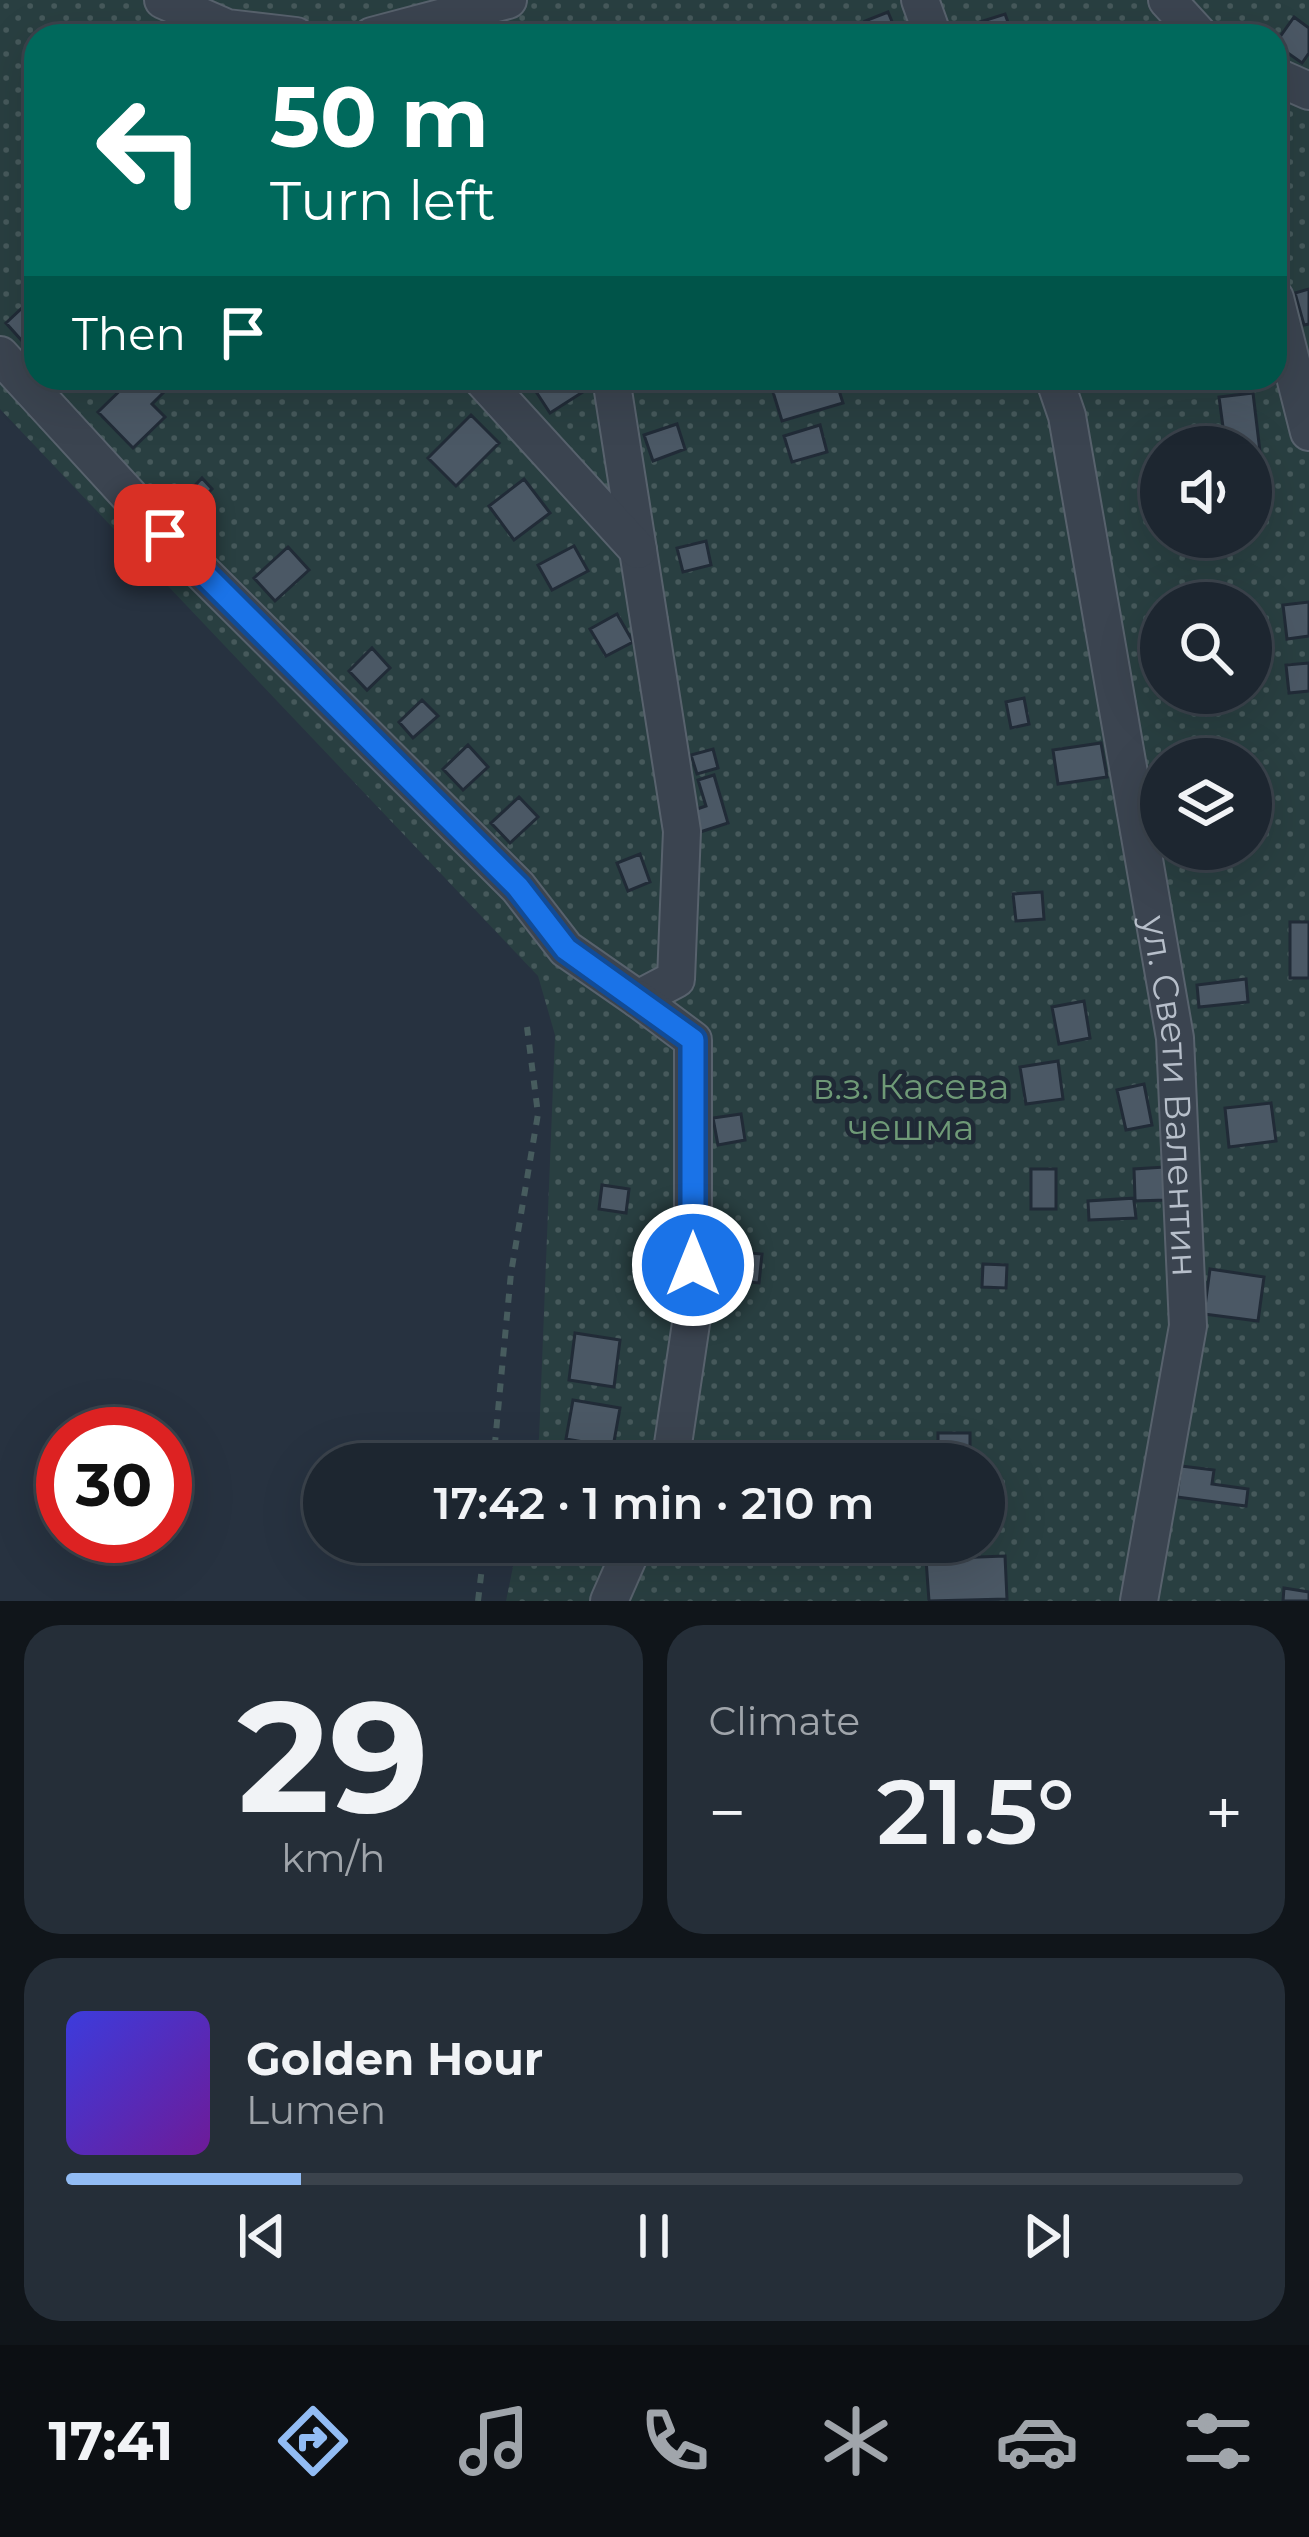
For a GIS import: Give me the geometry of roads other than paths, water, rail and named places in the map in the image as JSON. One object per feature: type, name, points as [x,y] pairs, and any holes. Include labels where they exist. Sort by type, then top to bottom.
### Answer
[{"type":"street","points":[[163,0],[218,24]]},
{"type":"street","points":[[417,24],[508,0]]},
{"type":"street","points":[[1167,0],[1189,24]]},
{"type":"street","points":[[1287,345],[1309,432]]},
{"type":"street","points":[[0,355],[24,381]]},
{"type":"street","points":[[32,390],[165,535],[518,887],[566,949],[693,1040],[693,1310],[673,1443]]},
{"type":"street","points":[[493,390],[638,550]]},
{"type":"street","points":[[613,390],[682,831],[676,979],[638,998]]},
{"type":"street","name":"ул. Свети Валентин","points":[[1058,390],[1067,416],[1175,1038],[1188,1326],[1139,1601]]},
{"type":"street","points":[[609,1601],[626,1563]]},
{"type":"park label","name":"в.з. Касева чешма","points":[[911,1106]]}]
